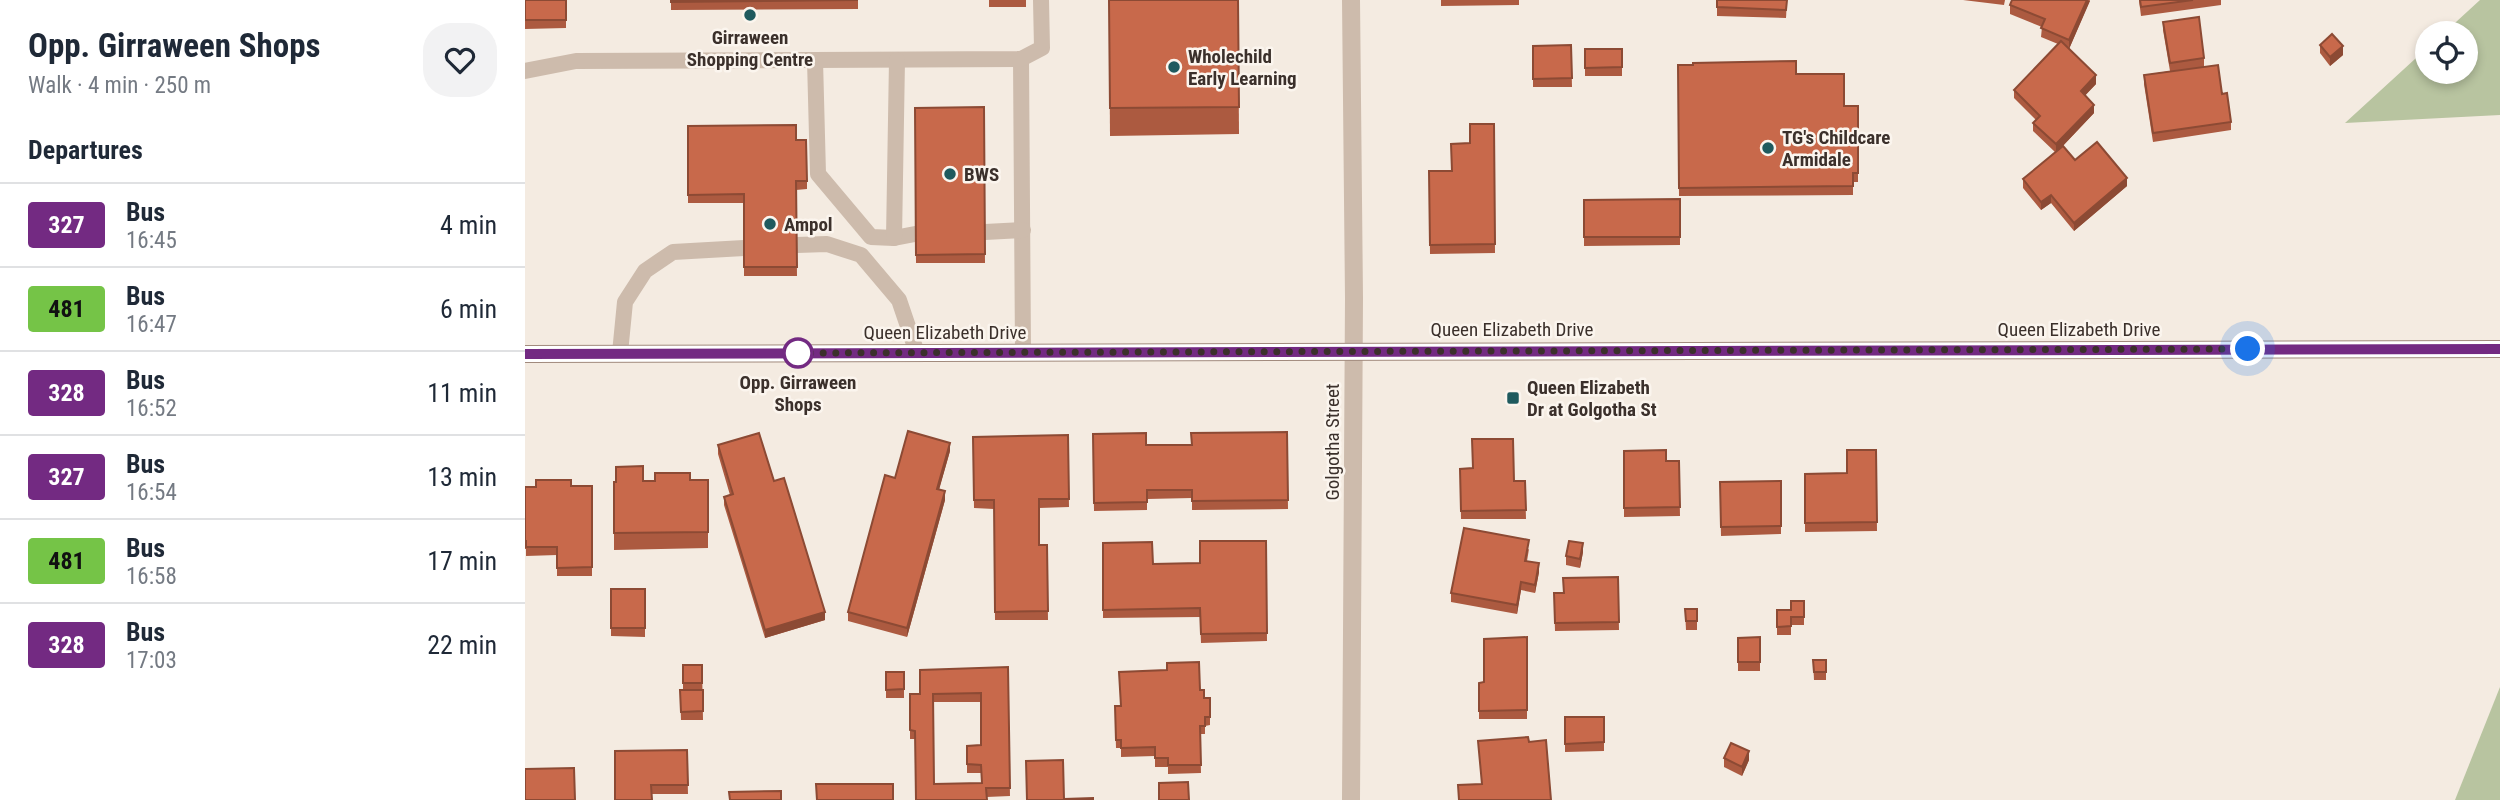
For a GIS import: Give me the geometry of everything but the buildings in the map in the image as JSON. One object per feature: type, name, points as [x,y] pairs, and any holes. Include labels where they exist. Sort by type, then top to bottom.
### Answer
[{"type":"street","name":"Golgotha Street","points":[[1351,0],[1351,800]]},
{"type":"street","name":"Queen Elizabeth Drive","points":[[525,354],[2500,349]]},
{"type":"lane","points":[[525,71],[576,61],[1021,59],[1042,48],[1041,0]]},
{"type":"lane","points":[[1021,59],[1023,353]]},
{"type":"lane","points":[[815,60],[818,174],[871,237],[915,234]]},
{"type":"lane","points":[[894,237],[897,60]]},
{"type":"lane","points":[[985,232],[1023,230]]},
{"type":"lane","points":[[861,255],[871,237]]},
{"type":"lane","points":[[797,245],[827,244],[861,255],[899,300],[917,353]]},
{"type":"lane","points":[[620,354],[625,302],[645,271],[673,252],[744,248]]},
{"type":"green space","points":[[2480,0],[2500,0],[2500,115],[2345,123],[2415,59],[2415,84],[2478,84],[2478,21],[2457,21]]},
{"type":"green space","points":[[2500,687],[2500,800],[2455,800]]},
{"type":"bus line","name":"327","points":[[525,354],[2500,349]]},
{"type":"place","name":"Girraween Shopping Centre","points":[[750,15]]},
{"type":"place","name":"Wholechild Early Learning","points":[[1174,67]]},
{"type":"place","name":"TG's Childcare Armidale","points":[[1768,148]]},
{"type":"place","name":"BWS","points":[[950,174]]},
{"type":"place","name":"Ampol","points":[[770,224]]},
{"type":"place","name":"Opp. Girraween Shops","points":[[798,353]]},
{"type":"place","name":"Queen Elizabeth Dr at Golgotha St","points":[[1513,398]]},
{"type":"route","points":[[798,353],[2248,349]]}]
